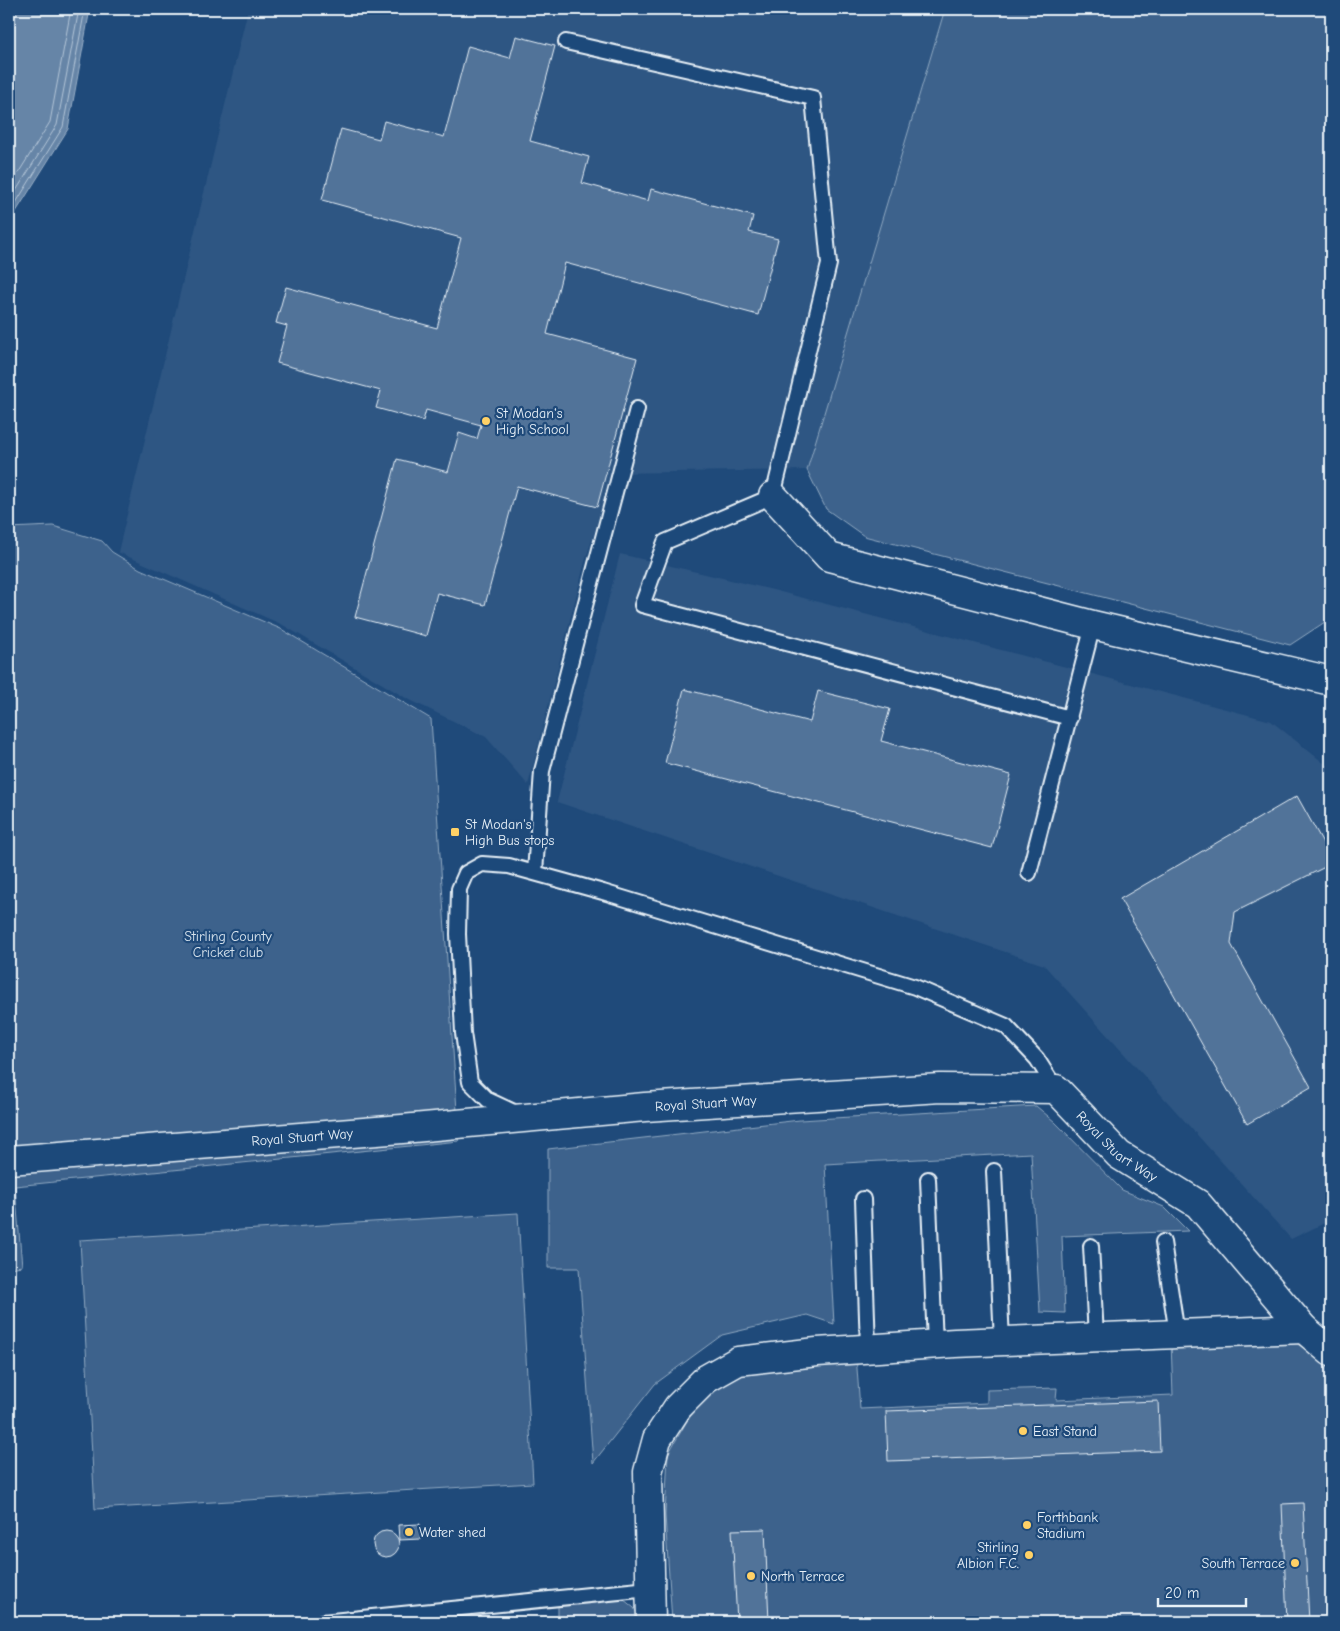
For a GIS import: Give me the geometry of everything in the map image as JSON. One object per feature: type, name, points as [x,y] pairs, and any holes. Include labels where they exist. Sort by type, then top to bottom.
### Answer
[{"type":"street","points":[[773,496],[828,557],[1093,625],[1331,681]]},
{"type":"street","name":"Royal Stuart Way","points":[[9,1160],[645,1107],[940,1088],[1056,1089],[1119,1155],[1198,1204],[1304,1329],[1331,1352]]},
{"type":"street","points":[[651,1622],[648,1472],[657,1439],[678,1407],[706,1379],[738,1361],[817,1352],[936,1344],[1304,1329]]},
{"type":"lane","points":[[566,42],[813,98],[829,264],[773,496],[665,542],[642,605],[1070,718]]},
{"type":"lane","points":[[535,873],[542,771],[637,409]]},
{"type":"lane","points":[[1029,873],[1093,625]]},
{"type":"lane","points":[[525,1118],[488,1100],[470,1082],[463,1033],[458,934],[459,889],[466,873],[482,864],[509,866],[535,873],[915,987],[1006,1026],[1037,1059],[1056,1089]]},
{"type":"lane","points":[[994,1171],[1002,1341]]},
{"type":"lane","points":[[928,1179],[936,1344]]},
{"type":"lane","points":[[863,1199],[868,1348]]},
{"type":"lane","points":[[1164,1242],[1177,1334]]},
{"type":"lane","points":[[1091,1246],[1096,1336]]},
{"type":"lane","points":[[322,1622],[649,1588]]},
{"type":"shaded area","name":"St Modan's High School","points":[[248,9],[945,9],[807,470],[614,473],[586,558],[528,785],[486,737],[406,698],[283,625],[118,552]]},
{"type":"shaded area","points":[[620,554],[773,590],[1271,721],[1325,764],[1331,766],[1331,1220],[1291,1239],[1044,965],[557,802]]},
{"type":"green space","points":[[945,9],[1331,9],[1331,618],[1290,645],[864,536],[826,509],[807,470]]},
{"type":"green space","name":"Stirling County Cricket club","points":[[53,526],[102,541],[112,552],[140,569],[281,629],[431,719],[459,1141],[15,1186],[22,1266],[9,1268],[9,528]]},
{"type":"green space","points":[[1036,1106],[1055,1122],[1122,1190],[1164,1207],[1188,1231],[1062,1236],[1065,1313],[1040,1312],[1031,1153],[825,1164],[834,1324],[807,1315],[722,1335],[655,1384],[593,1463],[579,1268],[548,1268],[548,1149],[800,1120]]},
{"type":"green space","points":[[518,1213],[533,1483],[95,1509],[80,1240]]},
{"type":"green space","name":"Forthbank Stadium","points":[[1266,1340],[1296,1343],[1318,1358],[1331,1372],[1331,1622],[672,1622],[665,1515],[668,1454],[687,1421],[710,1391],[743,1366],[856,1355],[860,1409],[987,1403],[987,1390],[1057,1388],[1056,1400],[1173,1395],[1171,1342]]},
{"type":"green space","points":[[623,1599],[634,1608],[642,1622],[558,1622],[558,1604]]},
{"type":"water","points":[[9,9],[90,9],[68,129],[9,223]]},
{"type":"building","points":[[516,36],[555,46],[530,141],[589,157],[582,183],[648,201],[651,189],[753,216],[749,232],[778,239],[758,315],[565,263],[547,334],[637,358],[597,507],[517,486],[485,605],[437,593],[426,636],[355,617],[397,459],[448,472],[459,433],[477,439],[481,425],[426,410],[423,421],[376,408],[381,391],[277,363],[287,326],[276,323],[286,287],[437,328],[461,238],[322,200],[341,129],[379,139],[384,121],[444,137],[468,46],[510,58]]},
{"type":"building","points":[[684,689],[810,722],[818,691],[890,709],[881,741],[1011,775],[992,848],[665,763]]},
{"type":"building","points":[[1297,796],[1331,857],[1331,864],[1235,912],[1231,944],[1311,1087],[1247,1124],[1120,899]]},
{"type":"building","name":"East Stand","points":[[1158,1401],[1160,1451],[888,1461],[886,1411]]},
{"type":"building","name":"South Terrace","points":[[1303,1503],[1309,1622],[1287,1622],[1282,1504]]},
{"type":"building","name":"Water shed","points":[[420,1524],[421,1539],[399,1540],[398,1525]]},
{"type":"building","name":"North Terrace","points":[[765,1529],[769,1622],[737,1622],[732,1530]]},
{"type":"building","points":[[386,1531],[395,1535],[399,1544],[395,1553],[386,1557],[377,1553],[373,1544],[377,1535]]},
{"type":"place","name":"St Modan's High School","points":[[486,421]]},
{"type":"place","name":"St Modan's High Bus stops","points":[[455,832]]},
{"type":"place","name":"East Stand","points":[[1023,1431]]},
{"type":"place","name":"Forthbank Stadium","points":[[1027,1525]]},
{"type":"place","name":"Water shed","points":[[409,1532]]},
{"type":"place","name":"Stirling Albion F.C.","points":[[1029,1555]]},
{"type":"place","name":"South Terrace","points":[[1295,1563]]},
{"type":"place","name":"North Terrace","points":[[751,1576]]}]
